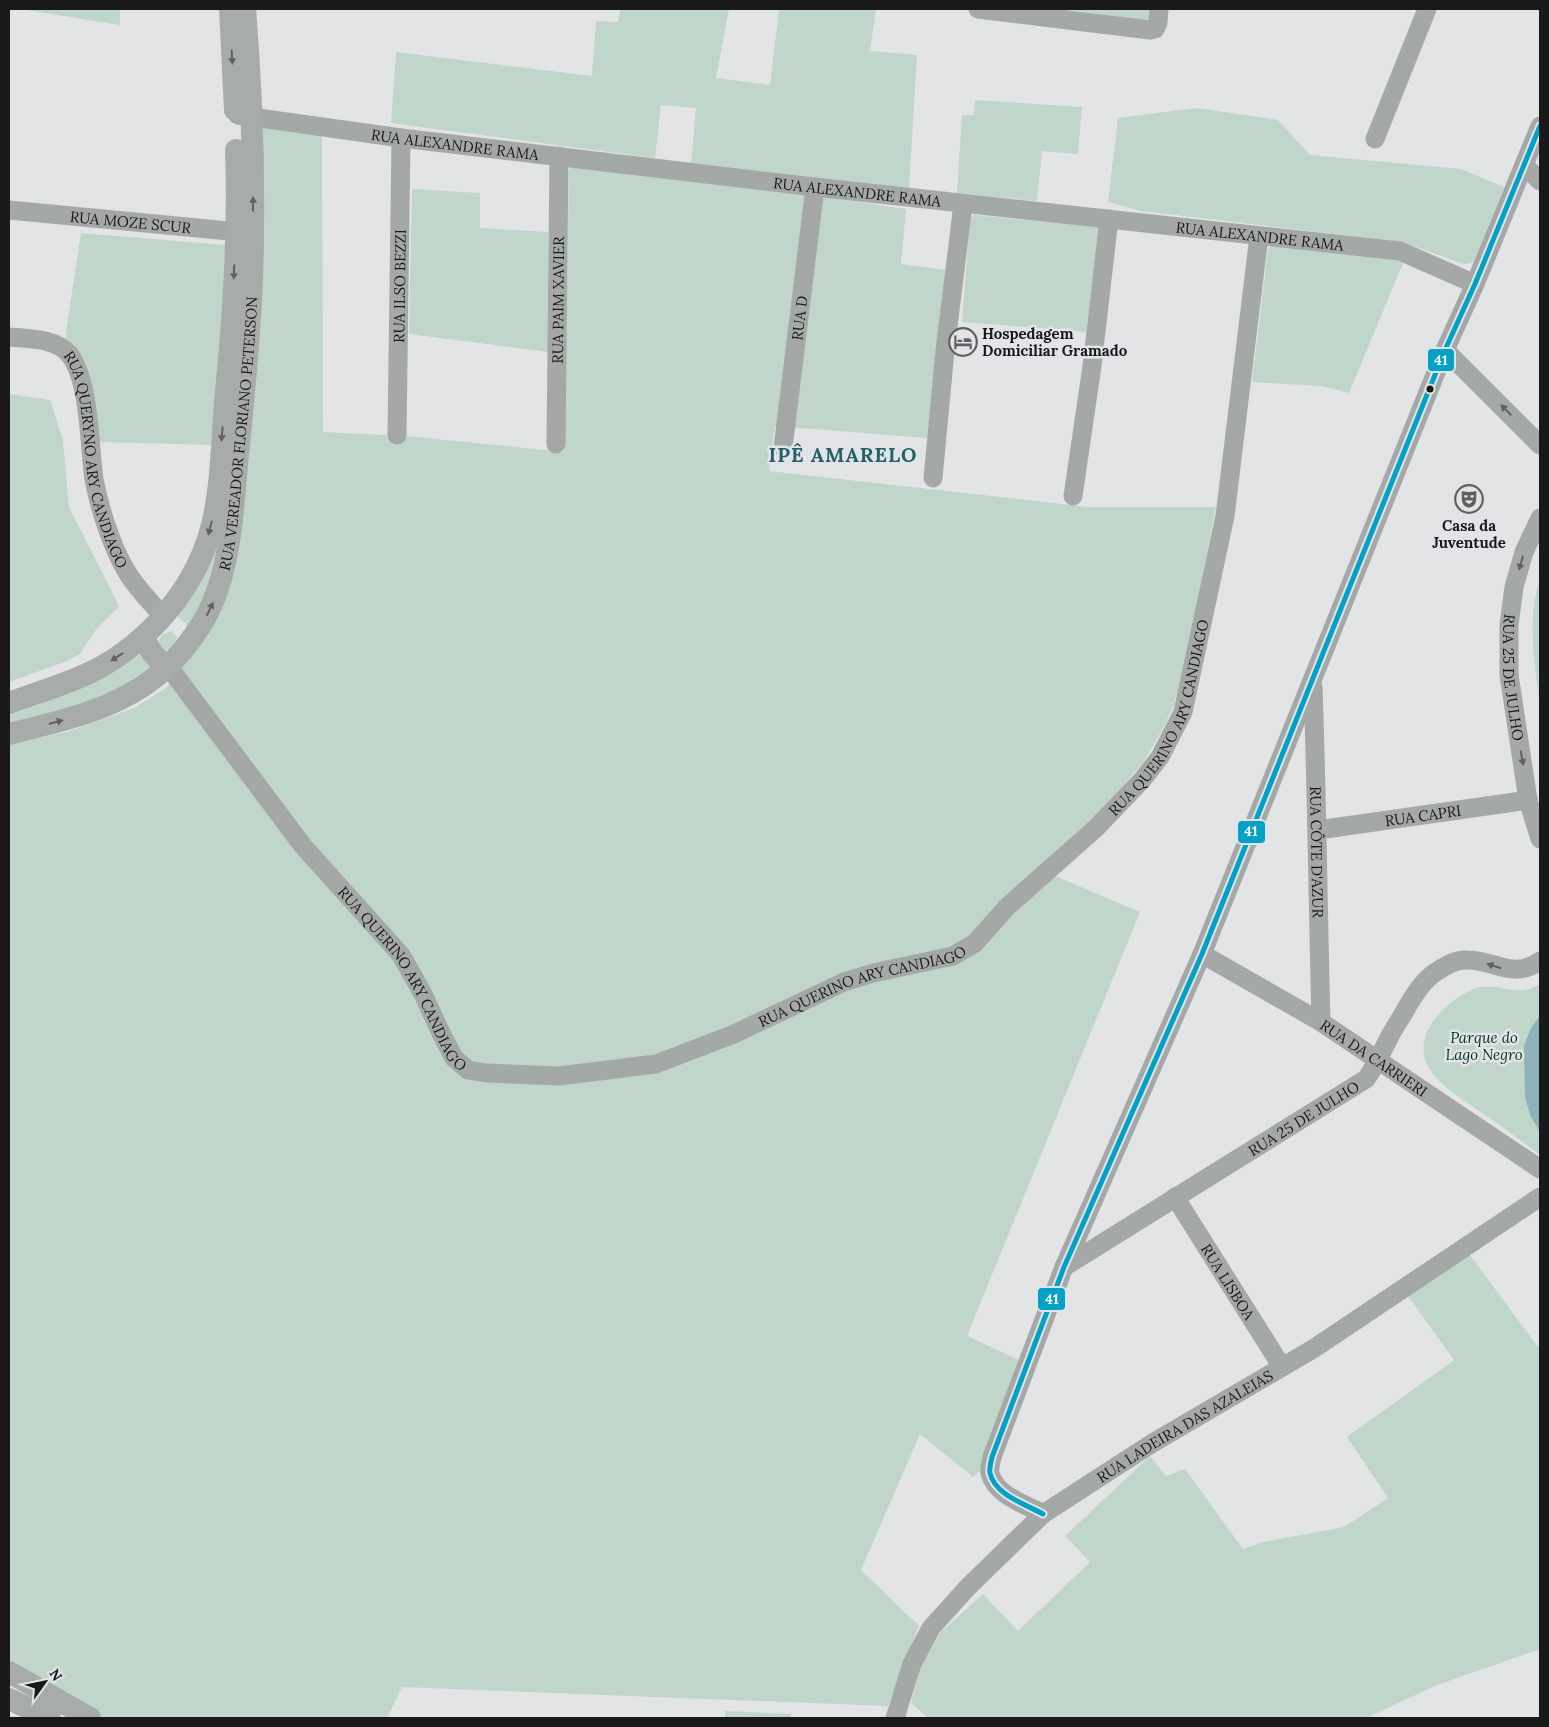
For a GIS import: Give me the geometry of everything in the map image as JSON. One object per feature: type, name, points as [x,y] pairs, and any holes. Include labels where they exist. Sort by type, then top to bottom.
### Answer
[{"type":"main road","name":"RUA VEREADOR FLORIANO PETERSON","points":[[230,9],[243,115]]},
{"type":"main road","name":"RUA VEREADOR FLORIANO PETERSON","points":[[9,734],[85,714],[103,707],[147,684],[168,666],[189,642],[210,611],[219,587],[228,549],[246,373],[244,233],[238,179],[243,115],[245,9]]},
{"type":"main road","name":"RUA VEREADOR FLORIANO PETERSON","points":[[9,703],[76,679],[98,669],[122,654],[144,636],[163,616],[197,566],[211,529],[218,480],[244,233]]},
{"type":"main road","points":[[163,616],[181,629],[189,642]]},
{"type":"main road","points":[[144,636],[148,648],[157,660],[168,666]]},
{"type":"main road","points":[[9,1672],[90,1718]]},
{"type":"main road","points":[[9,1699],[50,1718]]},
{"type":"street","points":[[978,9],[1046,13],[1150,30],[1155,29],[1159,16]]},
{"type":"street","points":[[1376,139],[1427,9]]},
{"type":"street","name":"RUA ALEXANDRE RAMA","points":[[243,115],[401,138],[963,204],[1400,252],[1475,284]]},
{"type":"street","points":[[1042,1514],[1004,1493],[994,1484],[989,1471],[992,1457],[1064,1267],[1202,954],[1445,350],[1475,284],[1540,126]]},
{"type":"street","name":"RUA ILSO BEZZI","points":[[397,435],[401,138]]},
{"type":"street","name":"RUA PAIM XAVIER","points":[[556,444],[560,156]]},
{"type":"street","points":[[1524,166],[1540,181]]},
{"type":"street","name":"RUA D","points":[[783,448],[815,187]]},
{"type":"street","points":[[933,478],[945,351],[963,204]]},
{"type":"street","name":"RUA MOZE SCUR","points":[[9,210],[244,233]]},
{"type":"street","points":[[1073,496],[1092,366],[1109,219]]},
{"type":"street","name":"RUA QUERINO ARY CANDIAGO","points":[[168,666],[303,846],[401,955],[423,994],[454,1058],[468,1070],[486,1074],[559,1076],[656,1064],[734,1034],[844,982],[873,973],[953,956],[975,943],[1008,907],[1096,828],[1142,780],[1160,757],[1183,712],[1225,516],[1259,236]]},
{"type":"street","name":"RUA QUERYNO ARY CANDIAGO","points":[[9,337],[54,343],[68,353],[78,368],[84,389],[95,481],[108,531],[127,573],[163,616]]},
{"type":"street","points":[[1445,350],[1540,444]]},
{"type":"street","name":"RUA 25 DE JULHO","points":[[1540,518],[1524,552],[1514,587],[1509,625],[1509,675],[1528,800],[1540,839]]},
{"type":"street","name":"RUA CÔTE D'AZUR","points":[[1313,680],[1321,1022]]},
{"type":"street","name":"RUA CAPRI","points":[[1318,830],[1528,800]]},
{"type":"street","name":"RUA DA CARRIERI","points":[[1202,954],[1321,1022],[1540,1169]]},
{"type":"street","name":"RUA 25 DE JULHO","points":[[1064,1267],[1366,1079],[1374,1070],[1377,1061],[1412,998],[1431,975],[1452,963],[1466,960],[1483,962],[1511,970],[1520,970],[1540,961]]},
{"type":"street","name":"RUA LISBOA","points":[[1175,1197],[1282,1367]]},
{"type":"street","name":"RUA LADEIRA DAS AZALEIAS","points":[[895,1718],[912,1664],[931,1628],[967,1588],[1042,1514],[1151,1444],[1313,1348],[1540,1197]]},
{"type":"green space","points":[[20,9],[120,9],[120,25]]},
{"type":"green space","points":[[620,9],[729,9],[716,78],[770,85],[779,9],[876,9],[870,51],[917,55],[909,188],[691,163],[696,108],[661,105],[655,158],[391,123],[396,52],[592,76],[596,21],[618,22]]},
{"type":"green space","points":[[1064,9],[1153,9],[1152,17],[1148,21]]},
{"type":"green space","points":[[975,100],[1082,107],[1078,154],[1042,151],[1037,201],[957,193],[962,115],[974,115]]},
{"type":"green space","points":[[1197,108],[1278,120],[1310,155],[1461,169],[1504,187],[1474,261],[1463,264],[1406,243],[1141,211],[1108,202],[1118,118]]},
{"type":"green space","points":[[266,126],[322,134],[323,432],[406,436],[564,452],[569,170],[575,165],[799,193],[906,209],[901,264],[946,270],[927,438],[775,426],[769,471],[1089,507],[1216,507],[1185,664],[1174,705],[1144,761],[1110,801],[1055,876],[1140,912],[967,1336],[1019,1360],[983,1468],[973,1477],[920,1434],[861,1570],[919,1626],[888,1706],[402,1687],[387,1718],[105,1718],[30,1676],[9,1660],[9,745],[70,731],[134,708],[166,688],[202,642],[218,615],[261,130]]},
{"type":"green space","points":[[412,189],[480,193],[480,228],[548,232],[549,352],[409,334]]},
{"type":"green space","points":[[974,215],[1097,227],[1099,231],[1086,332],[962,322],[970,218]]},
{"type":"green space","points":[[81,233],[227,245],[212,445],[99,442],[89,372],[82,356],[65,339]]},
{"type":"green space","points":[[1272,245],[1395,258],[1403,263],[1349,393],[1321,386],[1252,382],[1268,249]]},
{"type":"green space","points":[[9,394],[50,400],[63,440],[69,507],[119,606],[95,631],[80,654],[67,661],[9,682]]},
{"type":"green space","points":[[223,525],[205,595],[188,626],[174,613]]},
{"type":"green space","points":[[1540,579],[1540,707],[1534,659],[1533,610]]},
{"type":"green space","points":[[172,631],[177,637],[176,640],[170,648],[162,652],[156,644],[163,634]]},
{"type":"green space","points":[[143,653],[153,665],[117,688],[71,707],[9,726],[9,712],[116,671]]},
{"type":"green space","name":"Parque do Lago Negro","points":[[1540,984],[1540,1155],[1444,1085],[1429,1068],[1424,1056],[1424,1044],[1427,1033],[1441,1012],[1450,1003],[1471,990],[1489,986],[1521,990],[1530,989]]},
{"type":"green space","points":[[1467,1251],[1538,1347],[1540,1346],[1540,1649],[1437,1685],[1366,1718],[928,1718],[911,1703],[921,1667],[940,1633],[983,1594],[1018,1631],[1090,1562],[1065,1536],[1150,1456],[1166,1476],[1185,1469],[1243,1549],[1263,1542],[1344,1527],[1388,1498],[1347,1437],[1454,1360],[1406,1293]]},
{"type":"green space","points":[[725,1711],[791,1714],[791,1718],[725,1718]]},
{"type":"water","points":[[1540,1016],[1540,1132],[1531,1117],[1525,1098],[1524,1045],[1532,1026]]},
{"type":"transit line","name":"41","points":[[1043,1514],[1012,1498],[998,1487],[990,1473],[992,1457],[1064,1267],[1202,954],[1445,350],[1475,284],[1540,126]]},
{"type":"place","name":"Hospedagem Domiciliar Gramado","points":[[963,342]]},
{"type":"place","name":"Casa da Juventude","points":[[1469,499]]},
{"type":"district","name":"IPÊ AMARELO","points":[[843,454]]}]
